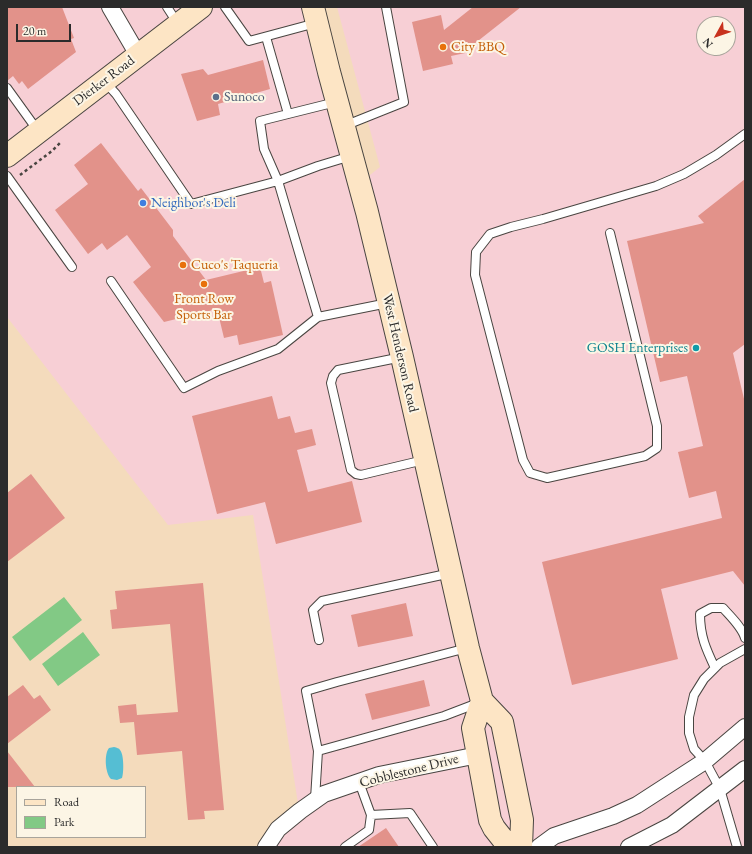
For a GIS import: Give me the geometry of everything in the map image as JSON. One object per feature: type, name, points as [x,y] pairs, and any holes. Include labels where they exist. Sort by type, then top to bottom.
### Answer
[{"type":"main road","name":"Dierker Road","points":[[7,156],[138,55],[173,16],[201,7]]},
{"type":"main road","name":"West Henderson Road","points":[[315,15],[367,212],[402,357],[468,648],[482,701],[502,722],[522,820],[521,847]]},
{"type":"main road","points":[[482,701],[473,728],[490,820],[494,828],[509,847]]},
{"type":"street","points":[[110,7],[138,55]]},
{"type":"street","points":[[539,847],[554,836],[613,816],[637,805],[705,761],[745,727]]},
{"type":"street","name":"Cobblestone Drive","points":[[266,847],[278,829],[300,810],[324,794],[379,775],[478,755]]},
{"type":"street","points":[[629,847],[672,825],[745,769]]},
{"type":"lane","points":[[225,7],[249,41],[266,36],[315,15]]},
{"type":"lane","points":[[344,126],[404,102],[386,7]]},
{"type":"lane","points":[[266,36],[288,114]]},
{"type":"lane","points":[[104,80],[116,94],[191,204],[278,181],[318,166],[352,156]]},
{"type":"lane","points":[[7,88],[38,132]]},
{"type":"lane","points":[[318,317],[278,181],[264,149],[260,121],[337,101]]},
{"type":"lane","points":[[610,233],[657,426],[657,448],[645,456],[547,478],[530,473],[523,460],[475,275],[476,252],[490,234],[656,186],[684,174],[716,155],[745,134]]},
{"type":"lane","points":[[7,176],[72,267]]},
{"type":"lane","points":[[111,281],[184,388],[218,371],[278,349],[318,317],[389,303]]},
{"type":"lane","points":[[402,357],[338,370],[333,376],[331,383],[351,470],[361,476],[425,460]]},
{"type":"lane","points":[[319,640],[313,610],[322,601],[452,573]]},
{"type":"lane","points":[[715,668],[705,649],[700,628],[700,614],[711,608],[723,608],[734,620],[745,638]]},
{"type":"lane","points":[[315,799],[318,751],[306,691],[468,648]]},
{"type":"lane","points":[[737,847],[720,789],[705,761],[694,749],[689,733],[689,717],[694,695],[704,679],[720,663],[745,649]]},
{"type":"lane","points":[[318,751],[444,716],[482,701]]},
{"type":"lane","points":[[345,847],[368,830],[371,815],[359,782]]},
{"type":"lane","points":[[371,815],[410,813],[433,847]]},
{"type":"shaded area","points":[[7,7],[313,7],[360,183],[380,167],[337,7],[745,7],[745,847],[266,847],[299,810],[253,515],[168,525],[7,317],[7,156],[16,149],[7,137]]},
{"type":"green space","points":[[64,597],[82,620],[30,661],[12,637]]},
{"type":"green space","points":[[83,632],[100,655],[58,686],[42,664]]},
{"type":"water","points":[[114,747],[120,749],[123,759],[123,776],[117,780],[111,779],[107,772],[106,764],[107,751],[109,748]]},
{"type":"building","points":[[7,7],[62,7],[74,38],[71,39],[76,52],[28,89],[22,81],[19,84],[13,76],[7,81]]},
{"type":"building","points":[[473,7],[521,7],[469,48],[470,52],[451,56],[453,64],[423,71],[412,22],[441,15],[444,30]]},
{"type":"building","name":"Sunoco","points":[[263,60],[270,89],[218,104],[220,115],[197,121],[181,74],[203,69],[208,75]]},
{"type":"building","points":[[101,143],[138,191],[141,188],[173,230],[173,236],[206,280],[260,267],[264,283],[271,281],[283,335],[239,345],[237,335],[224,338],[217,309],[164,322],[133,282],[151,267],[127,235],[107,250],[102,243],[88,254],[55,210],[88,184],[74,165]]},
{"type":"building","points":[[745,179],[745,344],[733,353],[745,403],[745,586],[733,571],[661,589],[678,659],[572,685],[542,562],[722,518],[716,491],[689,498],[678,452],[703,446],[687,376],[660,382],[627,241],[704,223],[698,216]]},
{"type":"building","points":[[272,396],[278,419],[290,416],[295,433],[312,429],[316,445],[297,450],[308,492],[352,481],[362,522],[276,544],[265,502],[217,514],[192,416]]},
{"type":"building","points":[[31,474],[65,518],[7,562],[7,493]]},
{"type":"building","points":[[203,583],[224,810],[204,811],[205,819],[188,820],[182,751],[137,755],[134,722],[120,723],[118,706],[136,704],[137,715],[178,712],[170,624],[112,629],[110,610],[117,609],[115,591]]},
{"type":"building","points":[[406,603],[413,636],[358,647],[351,615]]},
{"type":"building","points":[[424,680],[430,706],[372,720],[365,694]]},
{"type":"building","points":[[23,685],[34,699],[40,695],[51,710],[7,744],[7,697]]},
{"type":"building","points":[[7,751],[34,786],[7,787]]},
{"type":"building","points":[[386,828],[399,847],[358,847]]},
{"type":"place","name":"City BBQ","points":[[443,47]]},
{"type":"place","name":"Sunoco","points":[[216,97]]},
{"type":"place","name":"Neighbor's Deli","points":[[143,203]]},
{"type":"place","name":"Cuco's Taqueria","points":[[183,265]]},
{"type":"place","name":"Front Row Sports Bar","points":[[204,284]]},
{"type":"place","name":"GOSH Enterprises","points":[[696,348]]}]
